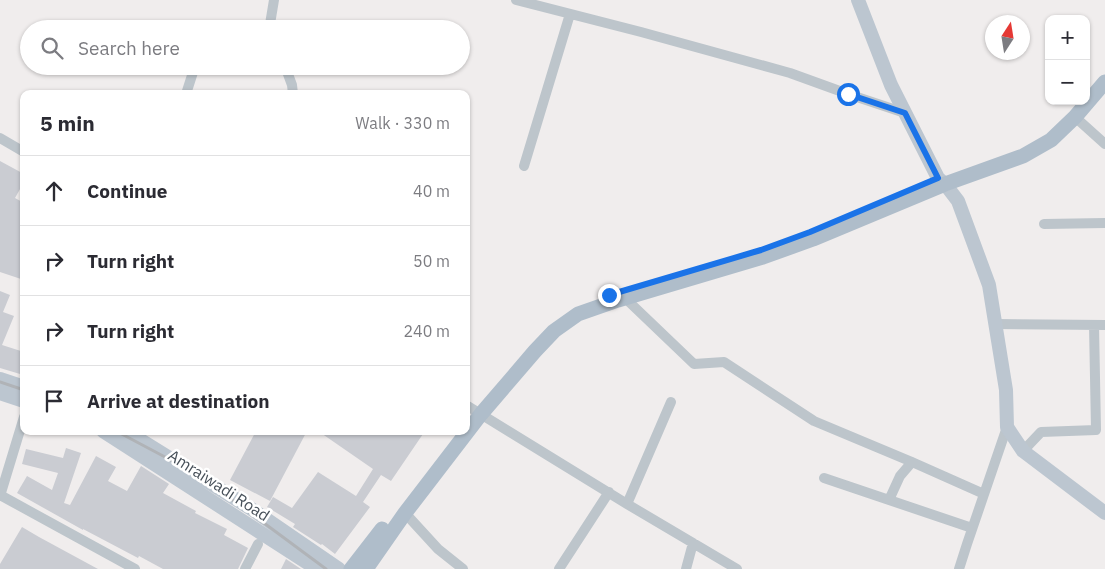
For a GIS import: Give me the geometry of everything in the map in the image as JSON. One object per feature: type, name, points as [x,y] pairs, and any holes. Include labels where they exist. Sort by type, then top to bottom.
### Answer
[{"type":"main road","points":[[1090,86],[1105,68]]},
{"type":"main road","points":[[472,412],[554,331],[578,314],[763,257],[813,239],[941,181],[1023,156],[1051,140],[1075,118],[1105,82]]},
{"type":"main road","points":[[472,412],[548,325],[574,307],[616,292],[761,250],[941,181],[1020,149],[1046,134],[1075,105]]},
{"type":"main road","points":[[351,569],[455,435]]},
{"type":"main road","points":[[366,569],[457,435]]},
{"type":"street","points":[[271,20],[274,0]]},
{"type":"street","points":[[858,0],[891,85],[941,181],[958,201],[989,285],[1006,390],[1007,427],[960,569]]},
{"type":"street","points":[[521,1],[790,73],[905,113]]},
{"type":"street","points":[[524,166],[570,14]]},
{"type":"street","points":[[187,90],[192,75]]},
{"type":"street","points":[[288,75],[293,90]]},
{"type":"street","points":[[1075,118],[1105,144]]},
{"type":"street","points":[[0,138],[20,150]]},
{"type":"street","points":[[1044,224],[1105,223]]},
{"type":"street","points":[[625,298],[694,364],[724,362],[814,421],[984,494]]},
{"type":"street","points":[[995,324],[1105,325]]},
{"type":"street","points":[[1024,451],[1041,432],[1101,429],[1094,325]]},
{"type":"street","points":[[0,379],[20,386]]},
{"type":"street","points":[[0,393],[20,400]]},
{"type":"street","points":[[628,504],[671,402]]},
{"type":"street","points":[[472,412],[737,569]]},
{"type":"street","points":[[1007,427],[1024,451],[1105,513]]},
{"type":"street","points":[[20,430],[0,495],[135,569]]},
{"type":"street","name":"Amraiwadi Road","points":[[109,435],[317,569]]},
{"type":"street","points":[[132,435],[250,508],[339,569]]},
{"type":"street","points":[[890,500],[900,476],[912,462]]},
{"type":"street","points":[[824,478],[972,528]]},
{"type":"street","points":[[559,569],[609,492]]},
{"type":"street","points":[[405,513],[438,549],[463,569]]},
{"type":"street","points":[[686,569],[693,543]]},
{"type":"street","points":[[245,569],[258,544]]},
{"type":"building","points":[[0,161],[20,172],[20,189],[15,198],[20,201],[20,279],[0,272]]},
{"type":"building","points":[[0,291],[10,295],[3,312],[14,316],[2,345],[20,351],[20,374],[0,368]]},
{"type":"building","points":[[254,435],[305,435],[270,501],[230,480]]},
{"type":"building","points":[[324,435],[422,435],[391,481],[381,475],[363,502],[370,507],[335,554],[293,527],[295,524],[267,507],[273,497],[292,508],[318,472],[356,496],[373,469]]},
{"type":"building","points":[[66,448],[81,453],[64,503],[70,505],[96,456],[116,467],[108,481],[127,491],[141,466],[169,484],[163,493],[196,511],[195,513],[227,529],[224,535],[248,548],[238,569],[163,569],[83,530],[17,493],[27,476],[52,490],[58,473],[22,464],[26,449],[63,458]]},
{"type":"building","points":[[22,527],[98,569],[0,569],[0,564]]},
{"type":"building","points":[[286,559],[301,569],[281,569]]},
{"type":"railway","points":[[0,382],[20,389]]},
{"type":"railway","points":[[124,435],[182,466],[237,503],[326,569]]},
{"type":"route","points":[[609,295],[761,250],[810,232],[938,178],[905,113],[848,94]]}]
